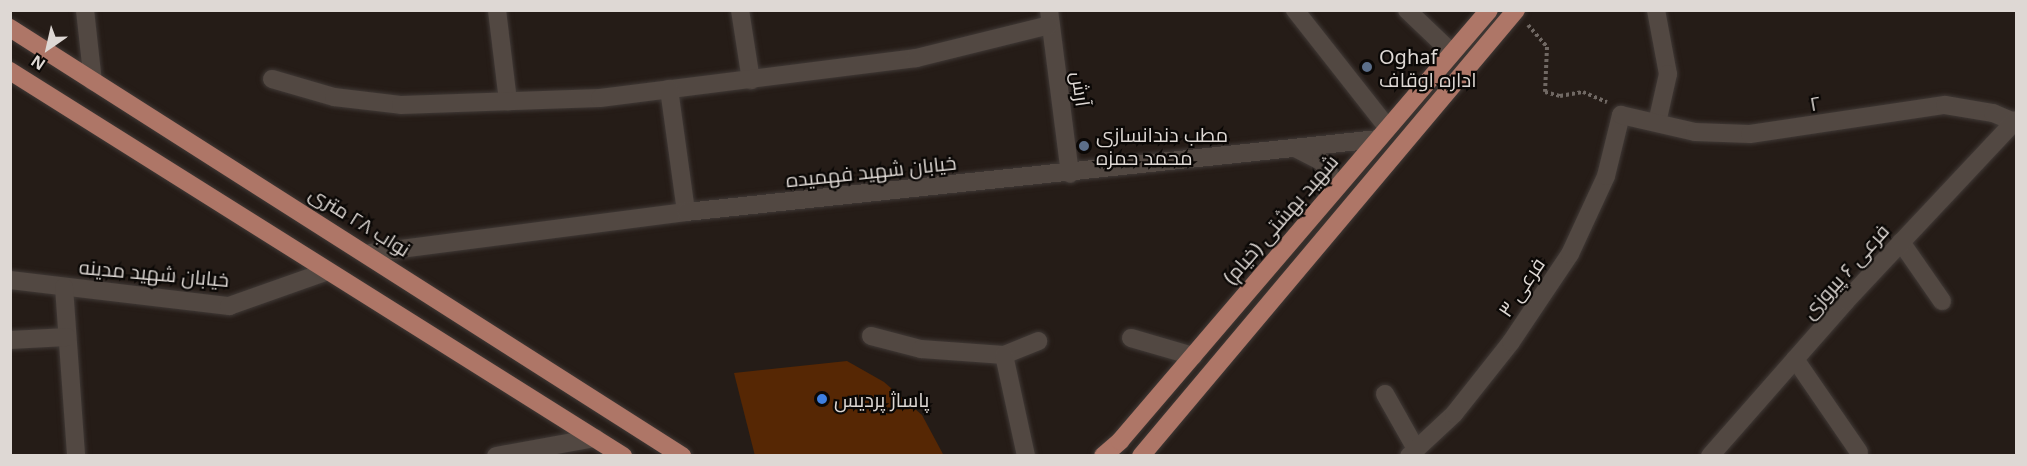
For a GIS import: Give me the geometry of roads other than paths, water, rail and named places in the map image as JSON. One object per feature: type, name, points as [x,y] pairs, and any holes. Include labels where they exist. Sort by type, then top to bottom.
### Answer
[{"type":"main road","name":"شهید بهشتی (خیام)","points":[[1103,456],[1193,356],[1489,10]]},
{"type":"main road","points":[[1141,456],[1516,11]]},
{"type":"main road","name":"نواب ۲۸ متری","points":[[10,28],[93,82],[370,253],[682,456]]},
{"type":"main road","points":[[10,71],[325,272],[623,456]]},
{"type":"street","points":[[85,10],[93,82]]},
{"type":"street","points":[[497,10],[508,101]]},
{"type":"street","points":[[740,10],[751,80]]},
{"type":"street","points":[[1295,10],[1383,134]]},
{"type":"street","points":[[1407,10],[1452,53]]},
{"type":"street","points":[[1656,10],[1668,74],[1657,123]]},
{"type":"street","points":[[272,79],[334,97],[401,105],[600,98],[916,58],[1049,18]]},
{"type":"street","name":"آرش","points":[[1049,18],[1070,174]]},
{"type":"street","points":[[669,90],[686,212]]},
{"type":"street","name":"۲","points":[[1621,115],[1695,132],[1750,134],[1945,105],[2016,121]]},
{"type":"street","name":"فرعی ۳","points":[[1412,452],[1454,414],[1504,351],[1570,254],[1606,176],[1621,115]]},
{"type":"street","name":"فرعی ۶ پیروزی","points":[[1710,456],[1901,242],[2016,121]]},
{"type":"street","name":"خیابان شهید فهمیده","points":[[370,253],[686,212],[1070,174],[1297,148],[1383,134]]},
{"type":"street","points":[[1297,148],[1321,161],[1328,170],[1334,191]]},
{"type":"street","points":[[1901,242],[1942,301]]},
{"type":"street","name":"خیابان شهید مدینه","points":[[10,280],[229,306],[325,272]]},
{"type":"street","points":[[64,288],[76,456]]},
{"type":"street","points":[[871,336],[921,349],[1004,355],[1038,341]]},
{"type":"street","points":[[10,340],[67,337]]},
{"type":"street","points":[[1131,338],[1193,356]]},
{"type":"street","points":[[1004,355],[1026,456]]},
{"type":"street","points":[[1795,360],[1858,452]]},
{"type":"street","points":[[1385,394],[1412,452]]},
{"type":"street","points":[[496,456],[595,438]]},
{"type":"place","name":"Oghaf اداره اوقاف","points":[[1367,67]]},
{"type":"place","name":"مطب دندانسازی محمد حمزه","points":[[1084,146]]},
{"type":"place","name":"پاساژ پردیس","points":[[822,399]]}]
